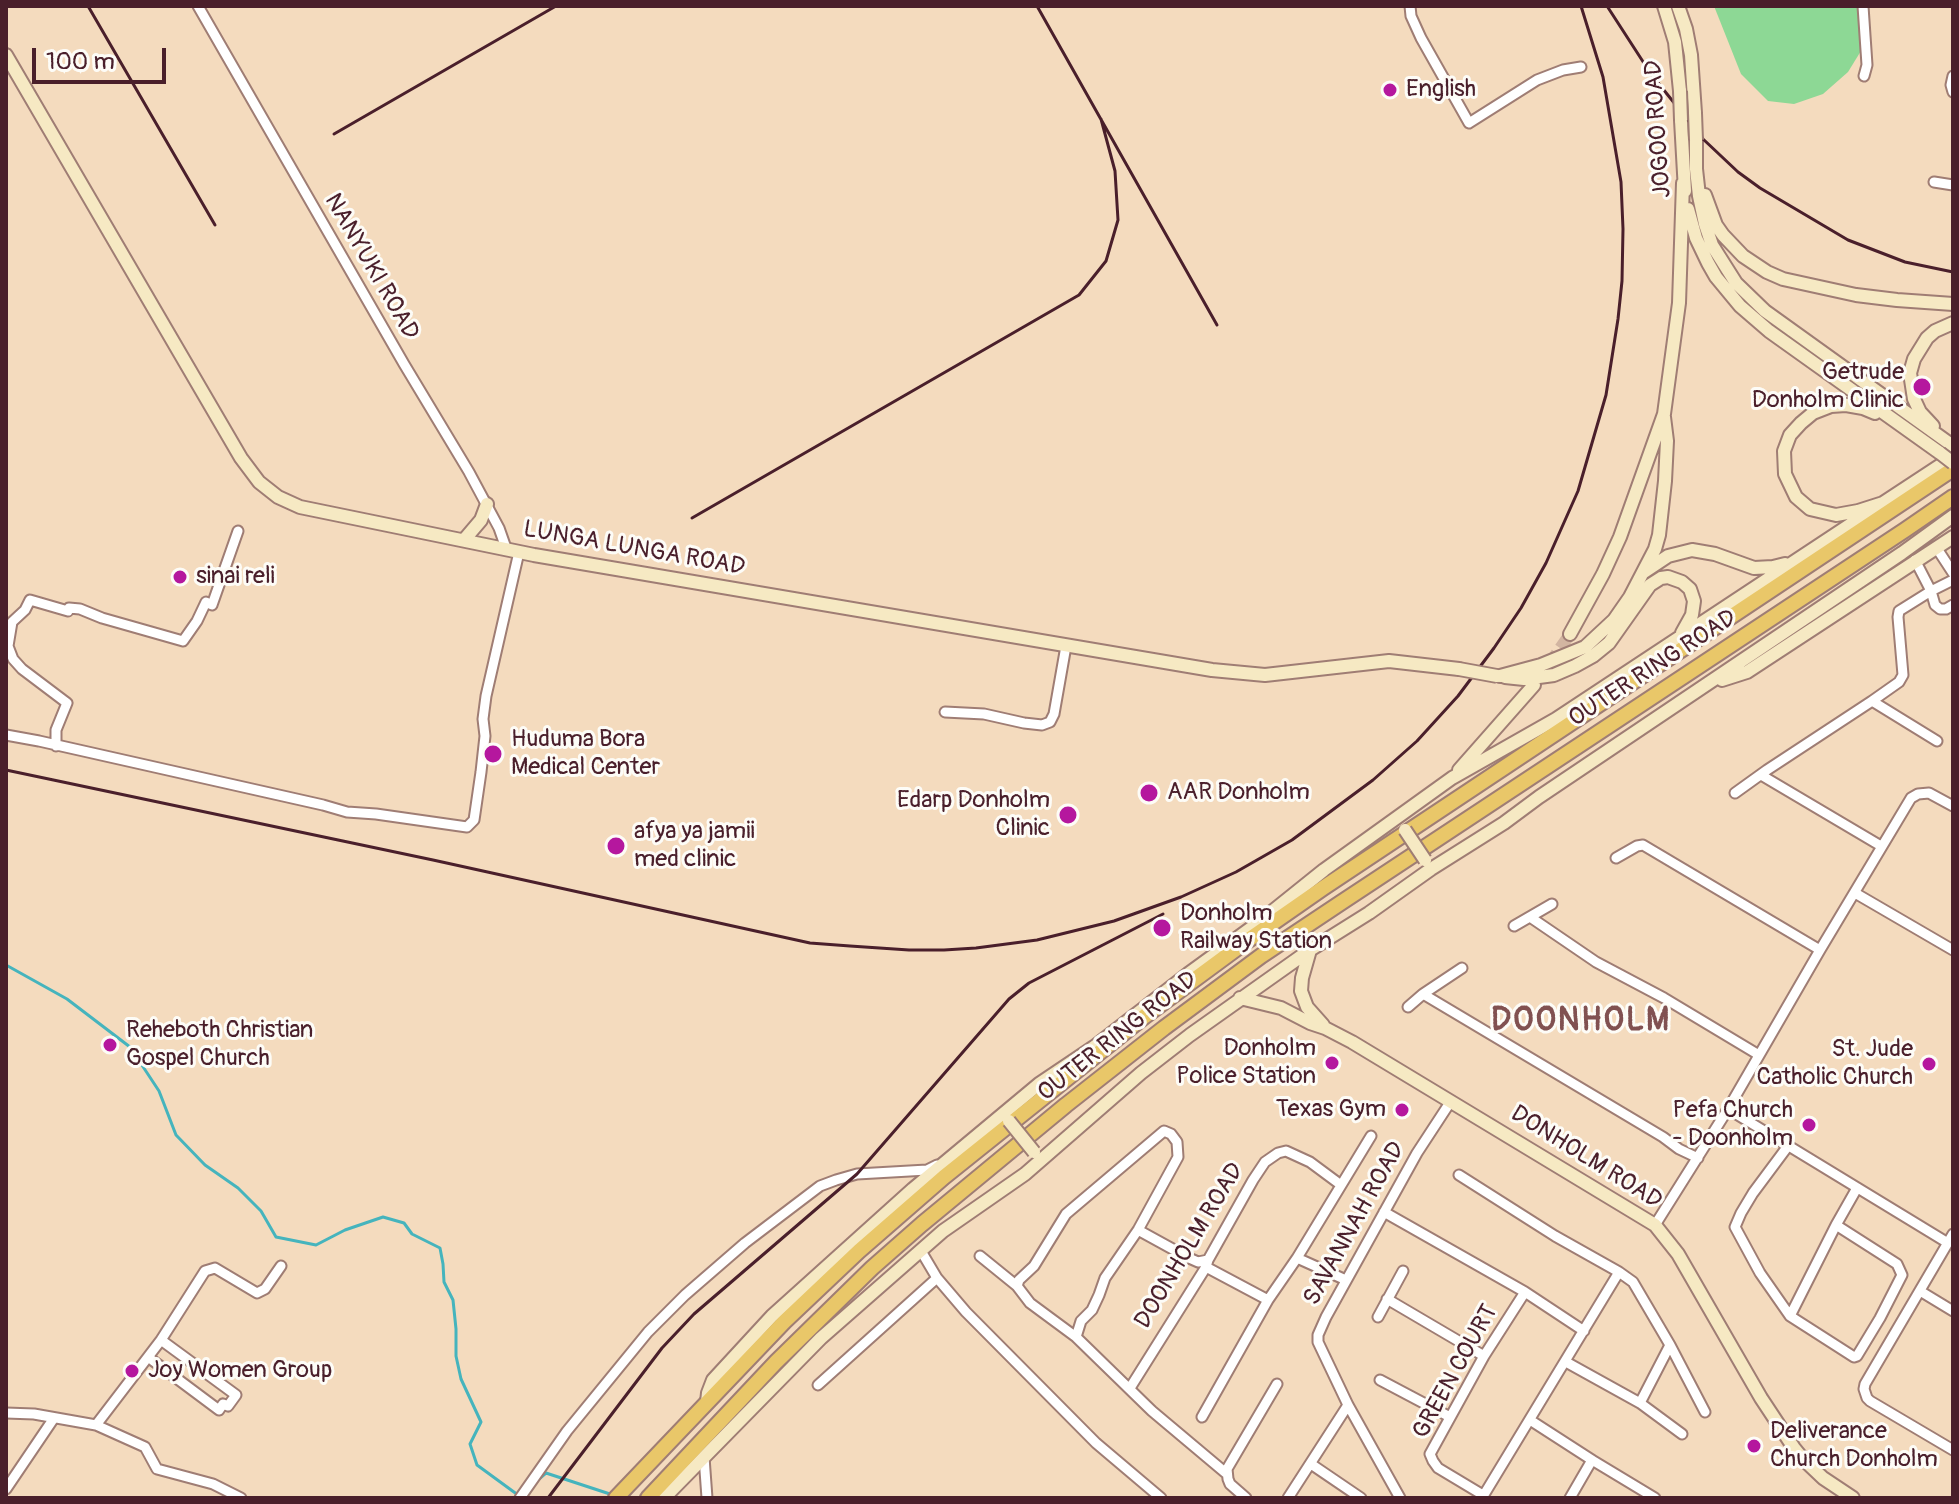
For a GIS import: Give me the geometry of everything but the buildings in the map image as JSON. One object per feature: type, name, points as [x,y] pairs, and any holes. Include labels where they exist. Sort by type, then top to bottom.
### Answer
[{"type":"main road","name":"JOGOO ROAD","points":[[1664,6],[1675,42],[1683,183],[1690,221],[1716,277],[1740,306],[1769,331],[1947,455],[1953,466]]},
{"type":"main road","name":"JOGOO ROAD","points":[[1678,6],[1691,55],[1700,205],[1712,245],[1729,274],[1765,311],[1950,443]]},
{"type":"main road","name":"LUNGA LUNGA ROAD","points":[[6,55],[241,458],[259,482],[278,497],[300,507],[513,550],[764,595],[1212,670],[1265,675],[1389,661],[1459,669],[1514,680],[1554,675],[1575,666],[1609,643],[1650,585],[1668,577],[1690,589],[1694,601],[1688,625],[1678,639]]},
{"type":"main road","points":[[1696,169],[1716,225],[1743,256],[1767,272],[1783,279],[1856,295],[1953,304]]},
{"type":"main road","points":[[1570,634],[1620,537],[1664,414],[1679,303],[1683,183]]},
{"type":"main road","points":[[1950,443],[1920,412],[1914,399],[1910,373],[1914,359],[1927,338],[1953,323]]},
{"type":"main road","points":[[1883,503],[1845,515],[1810,509],[1791,488],[1785,474],[1784,451],[1790,435],[1801,423],[1813,413],[1831,406],[1863,408],[1890,418]]},
{"type":"main road","name":"LUNGA LUNGA ROAD","points":[[1498,676],[1541,665],[1585,647],[1614,620],[1642,574],[1659,535],[1667,441],[1664,414]]},
{"type":"main road","name":"OUTER RING ROAD","points":[[707,1402],[713,1380],[772,1316],[947,1161],[1006,1117],[1039,1084],[1094,1047],[1324,870],[1401,824],[1452,778],[1556,719],[1883,503],[1947,455]]},
{"type":"main road","name":"OUTER RING ROAD","points":[[616,1498],[794,1313],[900,1215],[1089,1059],[1190,982],[1323,888],[1953,466]]},
{"type":"main road","name":"OUTER RING ROAD","points":[[664,1498],[683,1469],[776,1362],[872,1268],[1066,1105],[1164,1028],[1261,956],[1953,497]]},
{"type":"main road","points":[[464,540],[481,520],[487,504]]},
{"type":"main road","points":[[1905,530],[1953,507]]},
{"type":"main road","name":"OUTER RING ROAD","points":[[648,1498],[683,1469],[704,1457],[821,1338],[943,1231],[1240,998],[1369,913],[1428,864],[1504,823],[1953,516]]},
{"type":"main road","points":[[1700,690],[1747,672],[1953,537]]},
{"type":"main road","points":[[1642,574],[1668,556],[1692,550],[1715,554],[1754,568],[1781,565],[1804,556]]},
{"type":"main road","points":[[1452,778],[1534,685]]},
{"type":"main road","points":[[1401,824],[1428,864]]},
{"type":"main road","points":[[1310,950],[1301,991],[1307,1007],[1325,1028]]},
{"type":"main road","points":[[1240,998],[1281,1008],[1325,1028]]},
{"type":"main road","name":"DONHOLM ROAD","points":[[1325,1028],[1655,1225],[1678,1254],[1761,1398],[1794,1448],[1823,1478],[1853,1498]]},
{"type":"main road","points":[[1006,1117],[1037,1157]]},
{"type":"street","name":"NANYUKI ROAD","points":[[198,6],[513,550]]},
{"type":"street","points":[[1410,6],[1421,38],[1469,123],[1537,80],[1581,67]]},
{"type":"street","points":[[1863,6],[1867,65],[1864,76]]},
{"type":"street","points":[[1953,76],[1953,92]]},
{"type":"street","points":[[1934,182],[1953,185]]},
{"type":"street","points":[[56,746],[56,730],[67,703],[22,669],[13,659],[8,646],[12,622],[25,610],[30,600],[68,611],[69,608],[80,609],[183,641],[206,602],[212,605],[238,531]]},
{"type":"street","points":[[1936,547],[1953,573]]},
{"type":"street","points":[[6,735],[347,812],[467,827],[474,820],[485,736],[483,719],[486,696],[496,659],[513,550]]},
{"type":"street","points":[[1915,560],[1935,605],[1940,609],[1953,605]]},
{"type":"street","points":[[1735,793],[1899,682],[1903,675],[1899,611],[1953,580]]},
{"type":"street","points":[[945,712],[984,714],[1042,725],[1050,722],[1066,646]]},
{"type":"street","points":[[1872,701],[1937,741]]},
{"type":"street","points":[[1761,775],[1881,846]]},
{"type":"street","points":[[1655,1225],[1728,1109],[1881,846],[1914,795],[1929,793],[1953,806]]},
{"type":"street","points":[[1616,858],[1643,845],[1820,950]]},
{"type":"street","points":[[1855,893],[1953,950]]},
{"type":"street","points":[[1514,926],[1552,904]]},
{"type":"street","points":[[1530,917],[1596,962],[1664,998],[1759,1055]]},
{"type":"street","points":[[1408,1007],[1462,968]]},
{"type":"street","points":[[1423,994],[1698,1158]]},
{"type":"street","name":"SAVANNAH ROAD","points":[[1400,1498],[1348,1405],[1318,1342],[1318,1335],[1417,1153],[1451,1101]]},
{"type":"street","points":[[1728,1109],[1857,1188],[1950,1238],[1865,1384],[1865,1393],[1870,1401],[1953,1450]]},
{"type":"street","points":[[1017,1286],[1034,1266],[1066,1214],[1164,1131],[1171,1134],[1177,1142],[1178,1157],[1138,1230],[1105,1278],[1092,1310],[1081,1321],[1076,1337]]},
{"type":"street","points":[[1202,1417],[1268,1300],[1371,1136]]},
{"type":"street","points":[[1788,1146],[1753,1193],[1735,1227],[1760,1273],[1790,1316],[1854,1357],[1902,1275],[1897,1264],[1836,1225]]},
{"type":"street","name":"DOONHOLM ROAD","points":[[1130,1388],[1207,1264],[1265,1162],[1286,1151],[1310,1162],[1341,1185]]},
{"type":"street","points":[[520,1498],[614,1371],[668,1311],[745,1243],[820,1186],[857,1174],[927,1170],[947,1161]]},
{"type":"street","points":[[1459,1175],[1633,1282],[1705,1412]]},
{"type":"street","points":[[1790,1316],[1857,1188]]},
{"type":"street","points":[[1384,1212],[1525,1292],[1584,1331]]},
{"type":"street","points":[[1138,1230],[1189,1258],[1207,1264],[1268,1300]]},
{"type":"street","points":[[921,1251],[937,1278],[966,1312],[1096,1443],[1161,1498]]},
{"type":"street","points":[[980,1256],[1017,1286],[1030,1303],[1076,1337],[1152,1411],[1227,1474]]},
{"type":"street","points":[[1297,1258],[1346,1280]]},
{"type":"street","points":[[96,1425],[161,1340],[205,1271],[215,1268],[257,1293],[265,1289],[281,1266]]},
{"type":"street","points":[[1378,1317],[1403,1271]]},
{"type":"street","points":[[1482,1497],[1619,1272]]},
{"type":"street","points":[[818,1385],[937,1278]]},
{"type":"street","points":[[1920,1291],[1953,1311]]},
{"type":"street","name":"GREEN COURT","points":[[1482,1497],[1438,1468],[1430,1454],[1484,1356],[1525,1292]]},
{"type":"street","points":[[1387,1299],[1484,1356]]},
{"type":"street","points":[[148,1357],[219,1410],[223,1404],[228,1406],[236,1395],[161,1340]]},
{"type":"street","points":[[1640,1403],[1670,1345]]},
{"type":"street","points":[[1566,1362],[1640,1403],[1682,1434]]},
{"type":"street","points":[[1380,1380],[1450,1417]]},
{"type":"street","points":[[1246,1498],[1230,1484],[1227,1469],[1277,1384]]},
{"type":"street","points":[[1288,1498],[1348,1405]]},
{"type":"street","points":[[6,1413],[34,1414],[96,1425],[145,1447],[157,1469],[213,1484],[241,1498]]},
{"type":"street","points":[[6,1489],[54,1418]]},
{"type":"street","points":[[1530,1420],[1653,1498]]},
{"type":"street","points":[[704,1457],[707,1498]]},
{"type":"street","points":[[1570,1498],[1592,1460]]},
{"type":"street","points":[[1311,1464],[1361,1498]]},
{"type":"green space","points":[[1714,6],[1859,6],[1864,46],[1848,72],[1823,94],[1794,104],[1768,101],[1741,74]]},
{"type":"waterway","points":[[6,965],[67,999],[130,1047],[159,1091],[176,1135],[205,1165],[238,1188],[261,1211],[276,1237],[316,1245],[345,1230],[383,1217],[404,1223],[412,1234],[440,1248],[444,1282],[453,1300],[456,1356],[461,1379],[481,1422],[470,1444],[477,1465],[520,1494]]},
{"type":"waterway","points":[[539,1479],[546,1473],[613,1495]]},
{"type":"tunnel","points":[[1550,663],[1570,634]]},
{"type":"railway","points":[[88,6],[215,225]]},
{"type":"railway","points":[[334,134],[556,6]]},
{"type":"railway","points":[[1037,6],[1217,325]]},
{"type":"railway","points":[[6,770],[810,943],[944,950],[1037,940],[1114,921],[1181,897],[1236,872],[1292,840],[1373,780],[1417,741],[1458,696],[1521,608],[1546,563],[1578,491],[1606,395],[1622,281],[1623,229],[1621,182],[1603,77],[1581,6]]},
{"type":"railway","points":[[1607,6],[1651,74],[1703,139],[1738,172],[1848,240],[1905,262],[1953,272]]},
{"type":"railway","points":[[692,518],[1079,295],[1106,261],[1118,220],[1115,171],[1101,119]]},
{"type":"railway","points":[[548,1498],[662,1348],[694,1314],[857,1174],[1009,999],[1029,983],[1163,914]]},
{"type":"place","name":"English","points":[[1390,90]]},
{"type":"place","name":"Getrude Donholm Clinic","points":[[1922,387]]},
{"type":"place","name":"sinai reli","points":[[180,577]]},
{"type":"place","name":"Huduma Bora Medical Center","points":[[493,754]]},
{"type":"place","name":"AAR Donholm","points":[[1149,793]]},
{"type":"place","name":"Edarp Donholm Clinic","points":[[1068,815]]},
{"type":"place","name":"afya ya jamii med clinic","points":[[616,846]]},
{"type":"place","name":"Donholm Railway Station","points":[[1162,928]]},
{"type":"place","name":"Reheboth Christian Gospel Church","points":[[110,1045]]},
{"type":"place","name":"Donholm Police Station","points":[[1332,1063]]},
{"type":"place","name":"St. Jude Catholic Church","points":[[1929,1064]]},
{"type":"place","name":"Texas Gym","points":[[1402,1110]]},
{"type":"place","name":"Pefa Church - Doonholm","points":[[1809,1125]]},
{"type":"place","name":"Joy Women Group","points":[[132,1371]]},
{"type":"place","name":"Deliverance Church Donholm","points":[[1754,1446]]},
{"type":"district","name":"DOONHOLM","points":[[1581,1022]]}]
